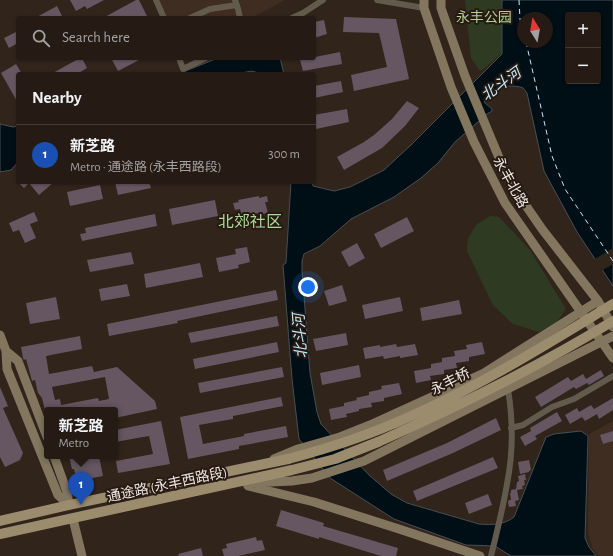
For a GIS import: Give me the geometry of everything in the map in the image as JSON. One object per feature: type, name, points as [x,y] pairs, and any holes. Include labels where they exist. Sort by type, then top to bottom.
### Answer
[{"type":"main road","name":"永丰北路","points":[[441,0],[441,8],[465,76],[505,172],[542,229],[598,301],[613,327]]},
{"type":"main road","name":"永丰北路","points":[[424,4],[451,87],[474,142],[505,203],[613,358]]},
{"type":"main road","points":[[264,463],[298,449],[340,437],[484,374],[598,301]]},
{"type":"main road","name":"永丰桥","points":[[288,459],[328,448],[411,416],[455,395],[550,343],[613,304]]},
{"type":"main road","name":"永丰桥","points":[[292,470],[335,459],[430,419],[574,345],[613,321]]},
{"type":"main road","points":[[0,335],[6,351],[7,369],[58,495],[69,505]]},
{"type":"main road","points":[[237,483],[292,481],[312,478],[364,461],[613,336]]},
{"type":"main road","points":[[6,351],[18,361],[44,429]]},
{"type":"main road","points":[[55,459],[67,492],[69,505]]},
{"type":"main road","name":"通途路 (永丰西路段)","points":[[0,521],[288,459]]},
{"type":"main road","name":"通途路 (永丰西路段)","points":[[0,534],[292,470]]},
{"type":"main road","points":[[237,483],[314,502],[480,556]]},
{"type":"main road","points":[[73,519],[82,556]]},
{"type":"street","points":[[156,0],[163,16]]},
{"type":"street","points":[[296,16],[324,0]]},
{"type":"street","points":[[377,0],[424,4]]},
{"type":"street","points":[[194,16],[210,9],[236,3],[239,16]]},
{"type":"street","points":[[180,60],[183,69],[202,60]]},
{"type":"street","points":[[511,428],[523,425],[552,407],[574,399],[613,376]]},
{"type":"street","points":[[491,556],[508,484],[511,406],[508,389]]},
{"type":"shaded area","points":[[157,0],[285,0],[255,16],[165,16]]},
{"type":"shaded area","points":[[613,421],[613,556],[599,556],[593,549],[588,533],[589,434]]},
{"type":"green space","name":"永丰公园","points":[[465,0],[501,0],[502,52],[480,71],[471,58]]},
{"type":"green space","points":[[490,216],[499,217],[530,250],[566,309],[556,323],[539,332],[513,324],[493,305],[467,251],[468,238],[477,224]]},
{"type":"water","points":[[502,0],[613,0],[613,286],[577,232],[544,171],[527,93],[523,88],[515,86],[484,90],[488,98],[484,102],[492,109],[492,111],[455,142],[438,163],[421,178],[394,197],[351,219],[320,246],[304,254],[302,261],[310,373],[317,412],[321,424],[369,475],[391,494],[407,503],[479,524],[498,524],[506,522],[514,517],[546,437],[554,434],[581,431],[588,436],[585,538],[589,547],[596,556],[511,556],[495,546],[466,545],[394,519],[330,478],[299,439],[292,379],[283,265],[286,263],[291,184],[312,184],[313,186],[334,191],[350,187],[384,170],[502,54]]},
{"type":"water","points":[[213,60],[280,60],[284,72],[252,71],[183,72]]},
{"type":"water","points":[[0,124],[16,126],[16,164],[11,170],[0,172]]},
{"type":"pier","points":[[613,248],[613,264],[601,271],[593,260]]},
{"type":"building","points":[[70,0],[104,0],[87,9],[85,6],[76,11]]},
{"type":"building","points":[[136,0],[139,0],[147,16],[107,16]]},
{"type":"building","points":[[57,6],[62,16],[39,16]]},
{"type":"building","points":[[344,17],[396,19],[409,79],[354,91],[351,75],[387,67],[379,33],[343,32]]},
{"type":"building","points":[[324,20],[327,34],[316,37],[316,22]]},
{"type":"building","points":[[16,32],[16,44],[9,48],[4,38]]},
{"type":"building","points":[[340,52],[342,64],[303,71],[300,60],[316,60],[316,57]]},
{"type":"building","points":[[76,60],[83,60],[87,68],[80,72],[55,72]]},
{"type":"building","points":[[112,60],[139,60],[118,71]]},
{"type":"building","points":[[16,64],[21,72],[16,72],[16,99],[1,73]]},
{"type":"building","points":[[341,81],[343,92],[316,98],[316,86]]},
{"type":"building","points":[[407,101],[419,108],[405,126],[382,148],[344,170],[337,157],[374,135],[392,119]]},
{"type":"building","points":[[347,109],[349,122],[316,129],[316,115]]},
{"type":"building","points":[[20,184],[28,184],[24,188]]},
{"type":"building","points":[[30,184],[52,184],[39,195]]},
{"type":"building","points":[[115,184],[150,184],[151,188],[118,195]]},
{"type":"building","points":[[100,185],[103,199],[70,206],[67,192]]},
{"type":"building","points":[[259,196],[259,198],[267,196],[268,202],[265,202],[268,213],[262,214],[262,212],[242,217],[240,209],[235,210],[233,203],[239,202],[238,200]]},
{"type":"building","points":[[215,200],[218,216],[172,225],[169,209]]},
{"type":"building","points":[[34,212],[38,221],[30,224],[36,238],[25,243],[19,230],[13,232],[9,223]]},
{"type":"building","points":[[155,214],[157,226],[82,241],[80,234],[86,233],[85,228]]},
{"type":"building","points":[[407,217],[414,231],[381,248],[374,234]]},
{"type":"building","points":[[357,243],[365,258],[349,267],[341,252]]},
{"type":"building","points":[[247,247],[250,262],[238,265],[239,268],[219,272],[216,258],[236,254],[235,249]]},
{"type":"building","points":[[131,252],[134,264],[90,272],[87,260]]},
{"type":"building","points":[[200,263],[203,277],[146,288],[144,274]]},
{"type":"building","points":[[127,284],[130,296],[101,301],[99,289]]},
{"type":"building","points":[[342,285],[347,301],[329,306],[324,291]]},
{"type":"building","points":[[276,290],[278,300],[177,321],[178,323],[109,336],[107,324]]},
{"type":"building","points":[[56,297],[60,319],[30,324],[26,303]]},
{"type":"building","points":[[400,297],[403,311],[365,319],[362,305]]},
{"type":"building","points":[[459,300],[462,314],[422,321],[420,308]]},
{"type":"building","points":[[277,316],[279,326],[191,343],[188,333]]},
{"type":"building","points":[[346,333],[348,345],[316,351],[313,339]]},
{"type":"building","points":[[80,336],[82,349],[46,356],[49,374],[92,366],[94,372],[117,367],[155,401],[157,409],[118,417],[118,407],[44,407],[42,398],[38,393],[35,380],[32,381],[26,359],[24,360],[21,347]],"holes":[[[105,377],[109,399],[99,401],[98,398],[61,405],[60,399],[55,400],[52,387]]]},
{"type":"building","points":[[277,342],[279,352],[195,369],[193,359]]},
{"type":"building","points":[[482,342],[485,354],[469,357],[469,361],[456,363],[457,368],[444,370],[444,374],[430,376],[431,380],[416,383],[414,371],[431,368],[431,364],[442,362],[442,358],[455,356],[454,351],[467,349],[466,345]]},
{"type":"building","points":[[396,344],[397,347],[415,344],[418,355],[384,359],[383,356],[365,359],[363,348]]},
{"type":"building","points":[[359,365],[361,377],[322,385],[320,373]]},
{"type":"building","points":[[282,367],[284,377],[200,393],[198,383]]},
{"type":"building","points":[[601,370],[604,376],[589,385],[587,383],[576,389],[574,387],[541,407],[535,397],[568,377],[571,381],[583,374],[586,379]]},
{"type":"building","points":[[399,383],[402,394],[384,398],[384,401],[371,403],[372,407],[359,409],[359,411],[346,414],[347,417],[331,420],[329,409],[344,406],[344,403],[369,395],[369,392],[382,389],[381,386]]},
{"type":"building","points":[[0,387],[8,406],[3,408],[23,453],[20,460],[5,467],[0,457]]},
{"type":"building","points":[[281,397],[283,406],[233,416],[233,419],[199,425],[203,444],[286,426],[288,437],[239,446],[239,449],[188,459],[180,417]]},
{"type":"building","points":[[613,398],[613,410],[599,419],[597,414],[585,421],[582,417],[570,424],[565,415],[577,408],[579,412],[591,405],[594,409]]},
{"type":"building","points":[[557,412],[562,421],[535,436],[537,439],[525,446],[520,437],[531,431],[530,428]]},
{"type":"building","points":[[496,418],[501,430],[453,453],[387,481],[383,470],[447,443]]},
{"type":"building","points":[[161,421],[170,464],[118,473],[116,461],[153,454],[149,436],[118,441],[118,429]]},
{"type":"building","points":[[613,431],[613,441],[603,444],[600,435]]},
{"type":"building","points":[[493,457],[498,468],[417,501],[413,491]]},
{"type":"building","points":[[70,459],[100,459],[103,476],[77,481],[74,469],[72,469]]},
{"type":"building","points":[[529,460],[531,470],[520,474],[518,462]]},
{"type":"building","points":[[525,474],[526,480],[524,480],[525,485],[522,486],[523,489],[517,490],[519,500],[515,501],[516,506],[509,507],[508,502],[511,500],[511,490],[516,489],[517,482],[519,481],[518,476]]},
{"type":"building","points":[[488,494],[492,505],[469,514],[465,503]]},
{"type":"building","points":[[281,510],[324,523],[323,526],[398,548],[396,556],[381,556],[319,537],[319,539],[276,526]]},
{"type":"building","points":[[256,537],[257,541],[262,540],[265,550],[238,556],[224,556],[222,549],[227,548],[226,544]]},
{"type":"building","points":[[201,548],[203,556],[179,556],[178,554]]},
{"type":"waterway","name":"北斗河","points":[[479,99],[501,83]]},
{"type":"ferry route","points":[[519,0],[520,12]]},
{"type":"ferry route","points":[[527,48],[552,156],[565,189],[613,261]]},
{"type":"place","name":"新芝路","points":[[81,505]]},
{"type":"district","name":"北郊社区","points":[[250,221]]}]
